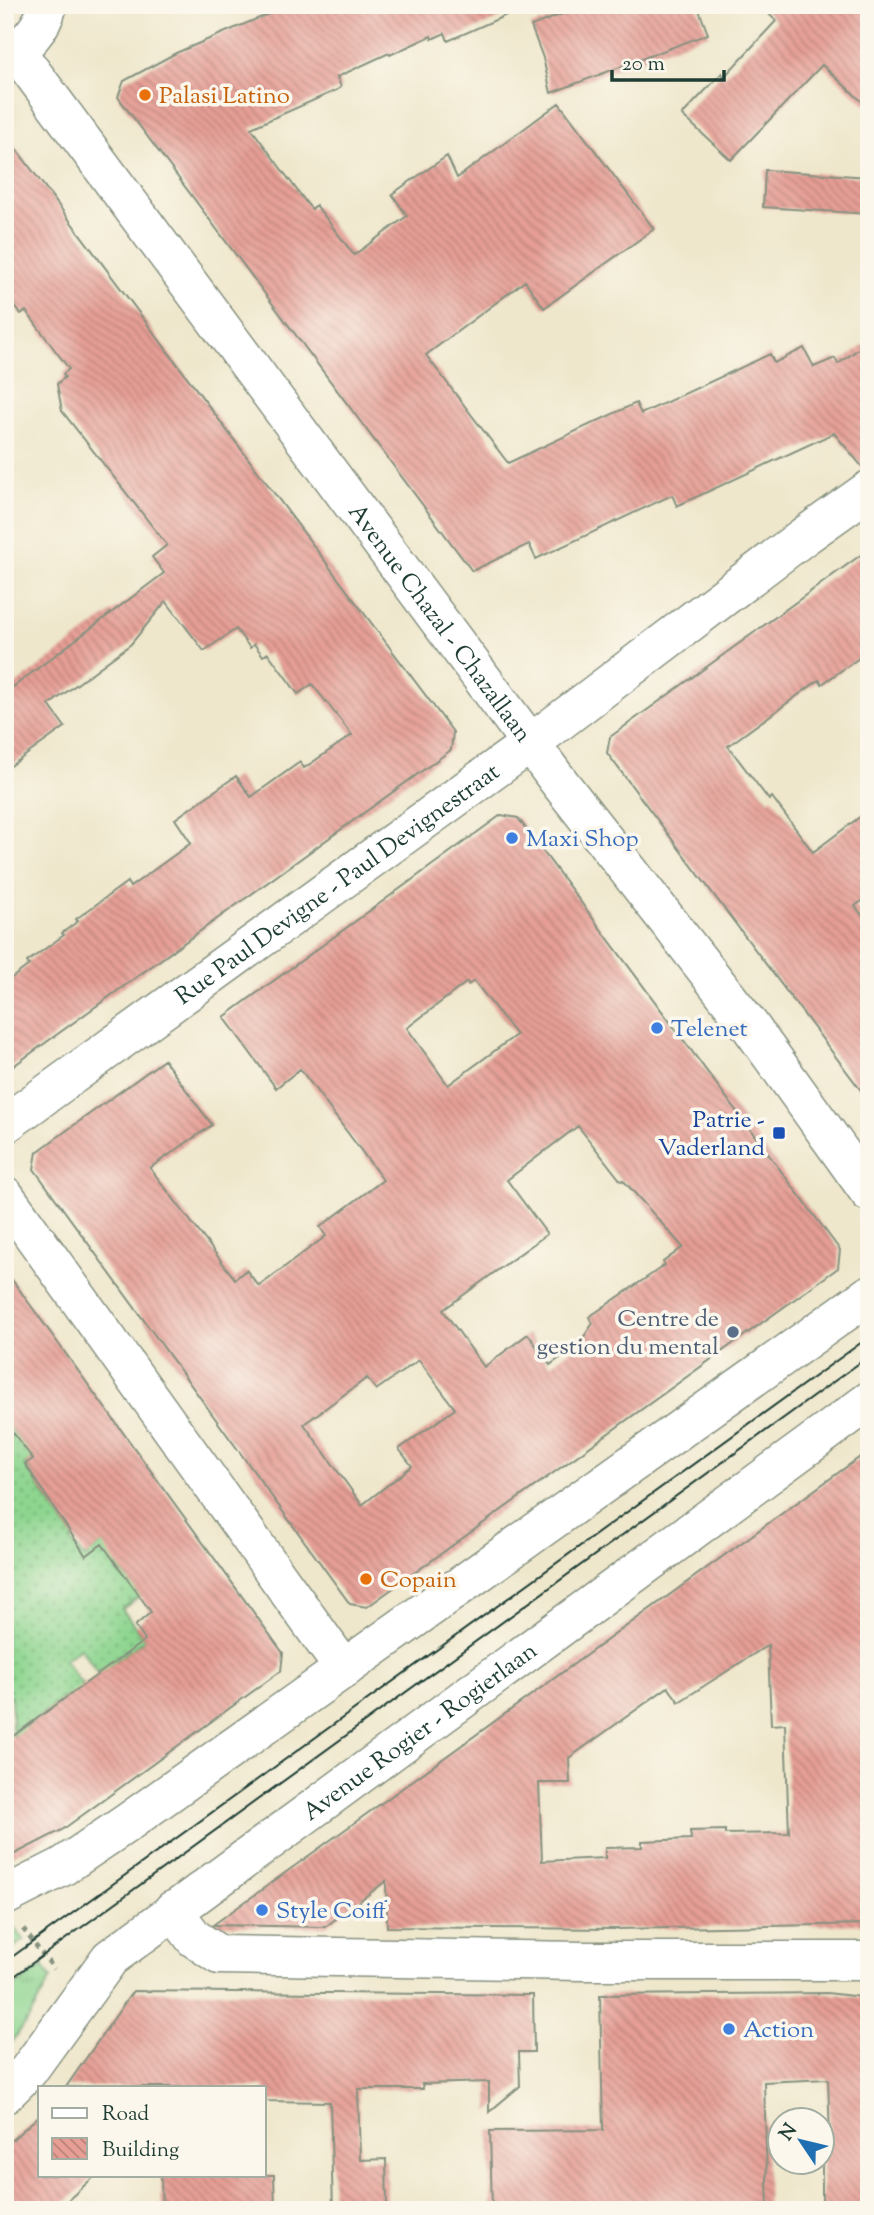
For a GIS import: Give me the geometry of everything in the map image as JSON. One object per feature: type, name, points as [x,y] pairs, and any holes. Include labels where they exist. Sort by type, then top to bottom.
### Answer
[{"type":"street","name":"Avenue Chazal - Chazallaan","points":[[53,9],[29,40],[10,53],[531,743],[750,1026],[869,1192]]},
{"type":"street","name":"Rue Paul Devigne - Paul Devignestraat","points":[[5,1124],[531,743],[792,545],[869,490]]},
{"type":"street","points":[[5,1196],[344,1669]]},
{"type":"street","points":[[13,1912],[73,1860],[869,1295]]},
{"type":"street","name":"Avenue Rogier - Rogierlaan","points":[[5,2094],[28,2071],[110,1958],[869,1401]]},
{"type":"street","points":[[173,1910],[194,1938],[219,1955],[583,1961],[869,1961]]},
{"type":"path","points":[[13,1912],[55,1971]]},
{"type":"green space","points":[[5,1416],[35,1457],[25,1465],[74,1538],[71,1541],[83,1557],[110,1538],[140,1596],[122,1609],[166,1668],[145,1640],[114,1662],[119,1670],[104,1681],[80,1648],[64,1660],[95,1702],[80,1713],[67,1696],[26,1726],[14,1770],[11,1696],[5,1698]]},
{"type":"green space","points":[[16,1929],[24,1940],[5,1953],[5,1930]]},
{"type":"green space","points":[[43,1966],[51,1978],[28,2020],[5,2050],[5,1994]]},
{"type":"building","points":[[290,5],[529,5],[448,41],[445,33],[432,39],[431,36],[390,55],[389,53],[337,77],[341,87],[337,90],[251,128],[308,205],[312,209],[316,205],[354,255],[407,216],[392,194],[447,156],[457,178],[559,103],[654,229],[544,308],[525,281],[426,355],[508,463],[636,403],[641,414],[770,354],[774,363],[804,348],[814,367],[835,358],[838,364],[869,341],[869,468],[864,469],[834,433],[677,506],[672,495],[536,559],[529,544],[472,571],[118,97],[124,81],[176,53]]},
{"type":"building","points":[[586,5],[697,5],[708,34],[551,93],[543,58],[531,26]]},
{"type":"building","points":[[760,5],[869,5],[869,108],[822,65],[731,160],[682,115],[722,73],[724,77],[776,21]]},
{"type":"building","points":[[5,134],[453,732],[451,750],[5,1072],[5,983],[29,965],[27,962],[64,935],[62,933],[78,921],[76,919],[127,882],[130,887],[191,843],[175,819],[236,776],[251,797],[300,762],[304,768],[352,735],[312,684],[298,694],[268,653],[263,656],[254,644],[250,648],[236,629],[204,651],[166,601],[131,644],[49,705],[65,727],[5,770],[5,721],[9,718],[9,690],[164,573],[152,557],[167,545],[62,411],[57,384],[69,369],[26,311],[21,314],[5,294]]},
{"type":"building","points":[[765,170],[869,177],[869,214],[763,207]]},
{"type":"building","points":[[869,549],[869,651],[822,684],[819,680],[728,746],[769,800],[772,797],[813,852],[869,810],[869,896],[855,906],[869,924],[869,1101],[607,753],[610,737]]},
{"type":"building","points":[[501,815],[518,818],[840,1250],[838,1268],[367,1607],[350,1604],[34,1169],[37,1152],[164,1060],[212,1125],[150,1168],[235,1279],[246,1270],[259,1286],[326,1236],[320,1227],[383,1180],[300,1069],[276,1088],[224,1017]],"holes":[[[474,981],[516,1035],[448,1085],[407,1028],[467,982],[468,985]],[[578,1126],[621,1181],[623,1180],[683,1247],[663,1262],[665,1265],[589,1317],[593,1323],[579,1344],[550,1365],[528,1334],[484,1367],[443,1310],[547,1234],[507,1180]],[[419,1360],[455,1409],[399,1449],[412,1466],[362,1505],[304,1424],[367,1378],[376,1390]]]},
{"type":"building","points":[[5,1270],[283,1653],[281,1671],[62,1830],[5,1859],[5,1742],[145,1640],[135,1626],[151,1612],[102,1544],[86,1556],[25,1464],[33,1459],[5,1422]]},
{"type":"building","points":[[867,1452],[869,1924],[616,1929],[387,1927],[386,1881],[325,1927],[213,1925]],"holes":[[[768,1645],[771,1725],[785,1724],[789,1833],[725,1834],[725,1830],[690,1831],[691,1839],[642,1841],[642,1847],[605,1848],[605,1858],[542,1861],[539,1783],[570,1783],[569,1758],[668,1687],[679,1702]]]},
{"type":"building","points":[[133,1991],[533,1995],[534,2052],[519,2052],[520,2086],[489,2112],[489,2082],[422,2084],[423,2089],[358,2089],[360,2160],[386,2159],[387,2206],[363,2206],[363,2210],[333,2210],[330,2102],[266,2101],[266,2086],[67,2086]]},
{"type":"building","points":[[827,1993],[869,1998],[869,2210],[822,2210],[822,2176],[836,2176],[836,2106],[829,2106],[828,2079],[764,2082],[768,2210],[492,2210],[490,2131],[603,2130],[600,1995]]},
{"type":"building","points":[[38,2117],[38,2176],[95,2176],[57,2210],[5,2210],[5,2146]]},
{"type":"building","points":[[274,2175],[275,2210],[162,2210],[161,2176]]},
{"type":"tram line","points":[[5,1962],[869,1337]]},
{"type":"tram line","points":[[5,1983],[869,1356]]},
{"type":"place","name":"Palasi Latino","points":[[145,95]]},
{"type":"place","name":"Maxi Shop","points":[[512,838]]},
{"type":"place","name":"Telenet","points":[[657,1028]]},
{"type":"place","name":"Patrie - Vaderland","points":[[779,1133]]},
{"type":"place","name":"Centre de gestion du mental","points":[[733,1332]]},
{"type":"place","name":"Copain","points":[[366,1579]]},
{"type":"place","name":"Style Coiff","points":[[262,1910]]},
{"type":"place","name":"Action","points":[[729,2029]]}]
